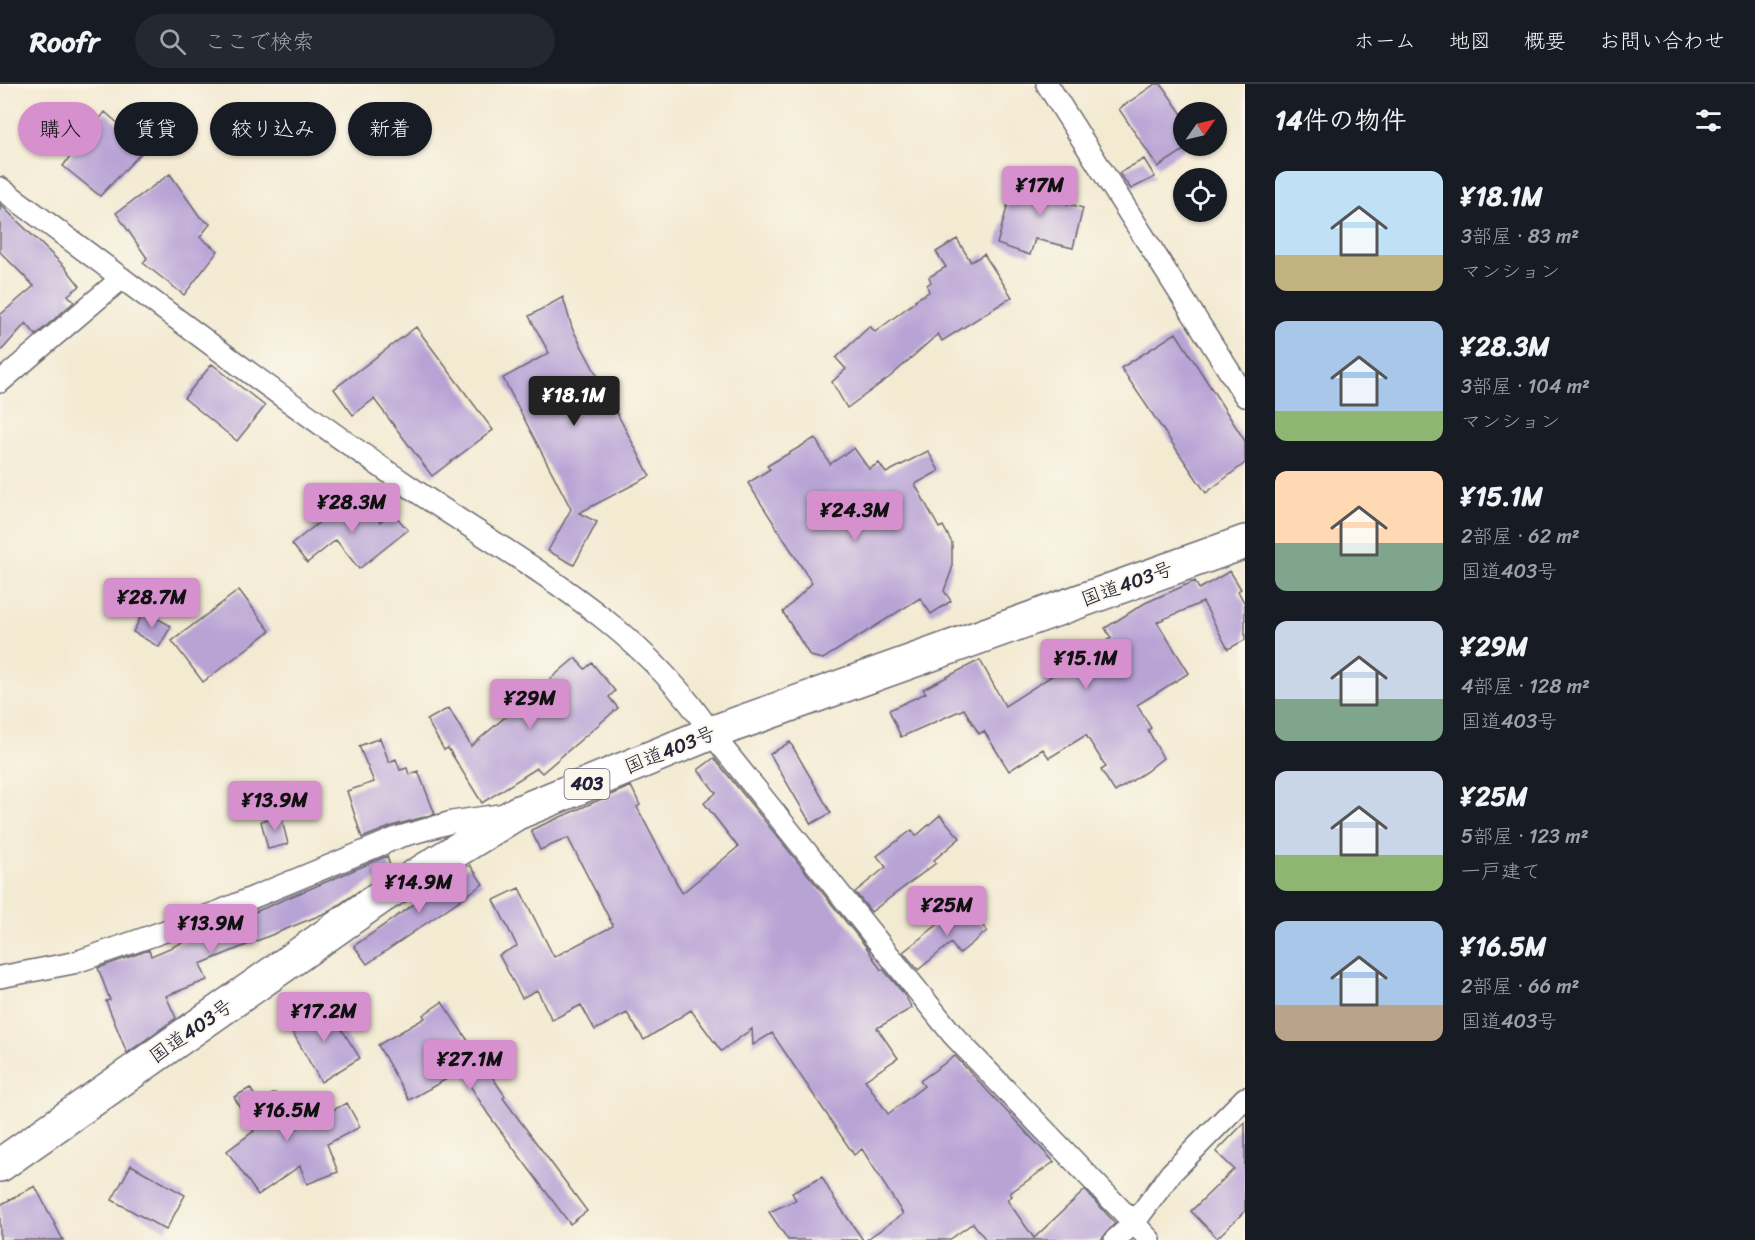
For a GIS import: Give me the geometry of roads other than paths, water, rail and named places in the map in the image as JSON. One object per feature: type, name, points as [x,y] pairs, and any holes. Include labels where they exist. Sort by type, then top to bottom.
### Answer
[{"type":"highway","name":"国道403号","points":[[0,1165],[381,897],[517,813],[711,733],[827,694],[1245,542]]},
{"type":"street","points":[[1047,84],[1245,396]]},
{"type":"street","points":[[0,188],[407,485],[579,598],[637,645],[692,703],[711,733],[953,1035],[1150,1240]]},
{"type":"street","points":[[0,382],[122,278]]},
{"type":"street","points":[[0,977],[73,963],[154,935],[218,912],[399,837],[452,822],[517,813]]},
{"type":"street","points":[[1115,1240],[1134,1223],[1171,1173],[1245,1098]]}]
